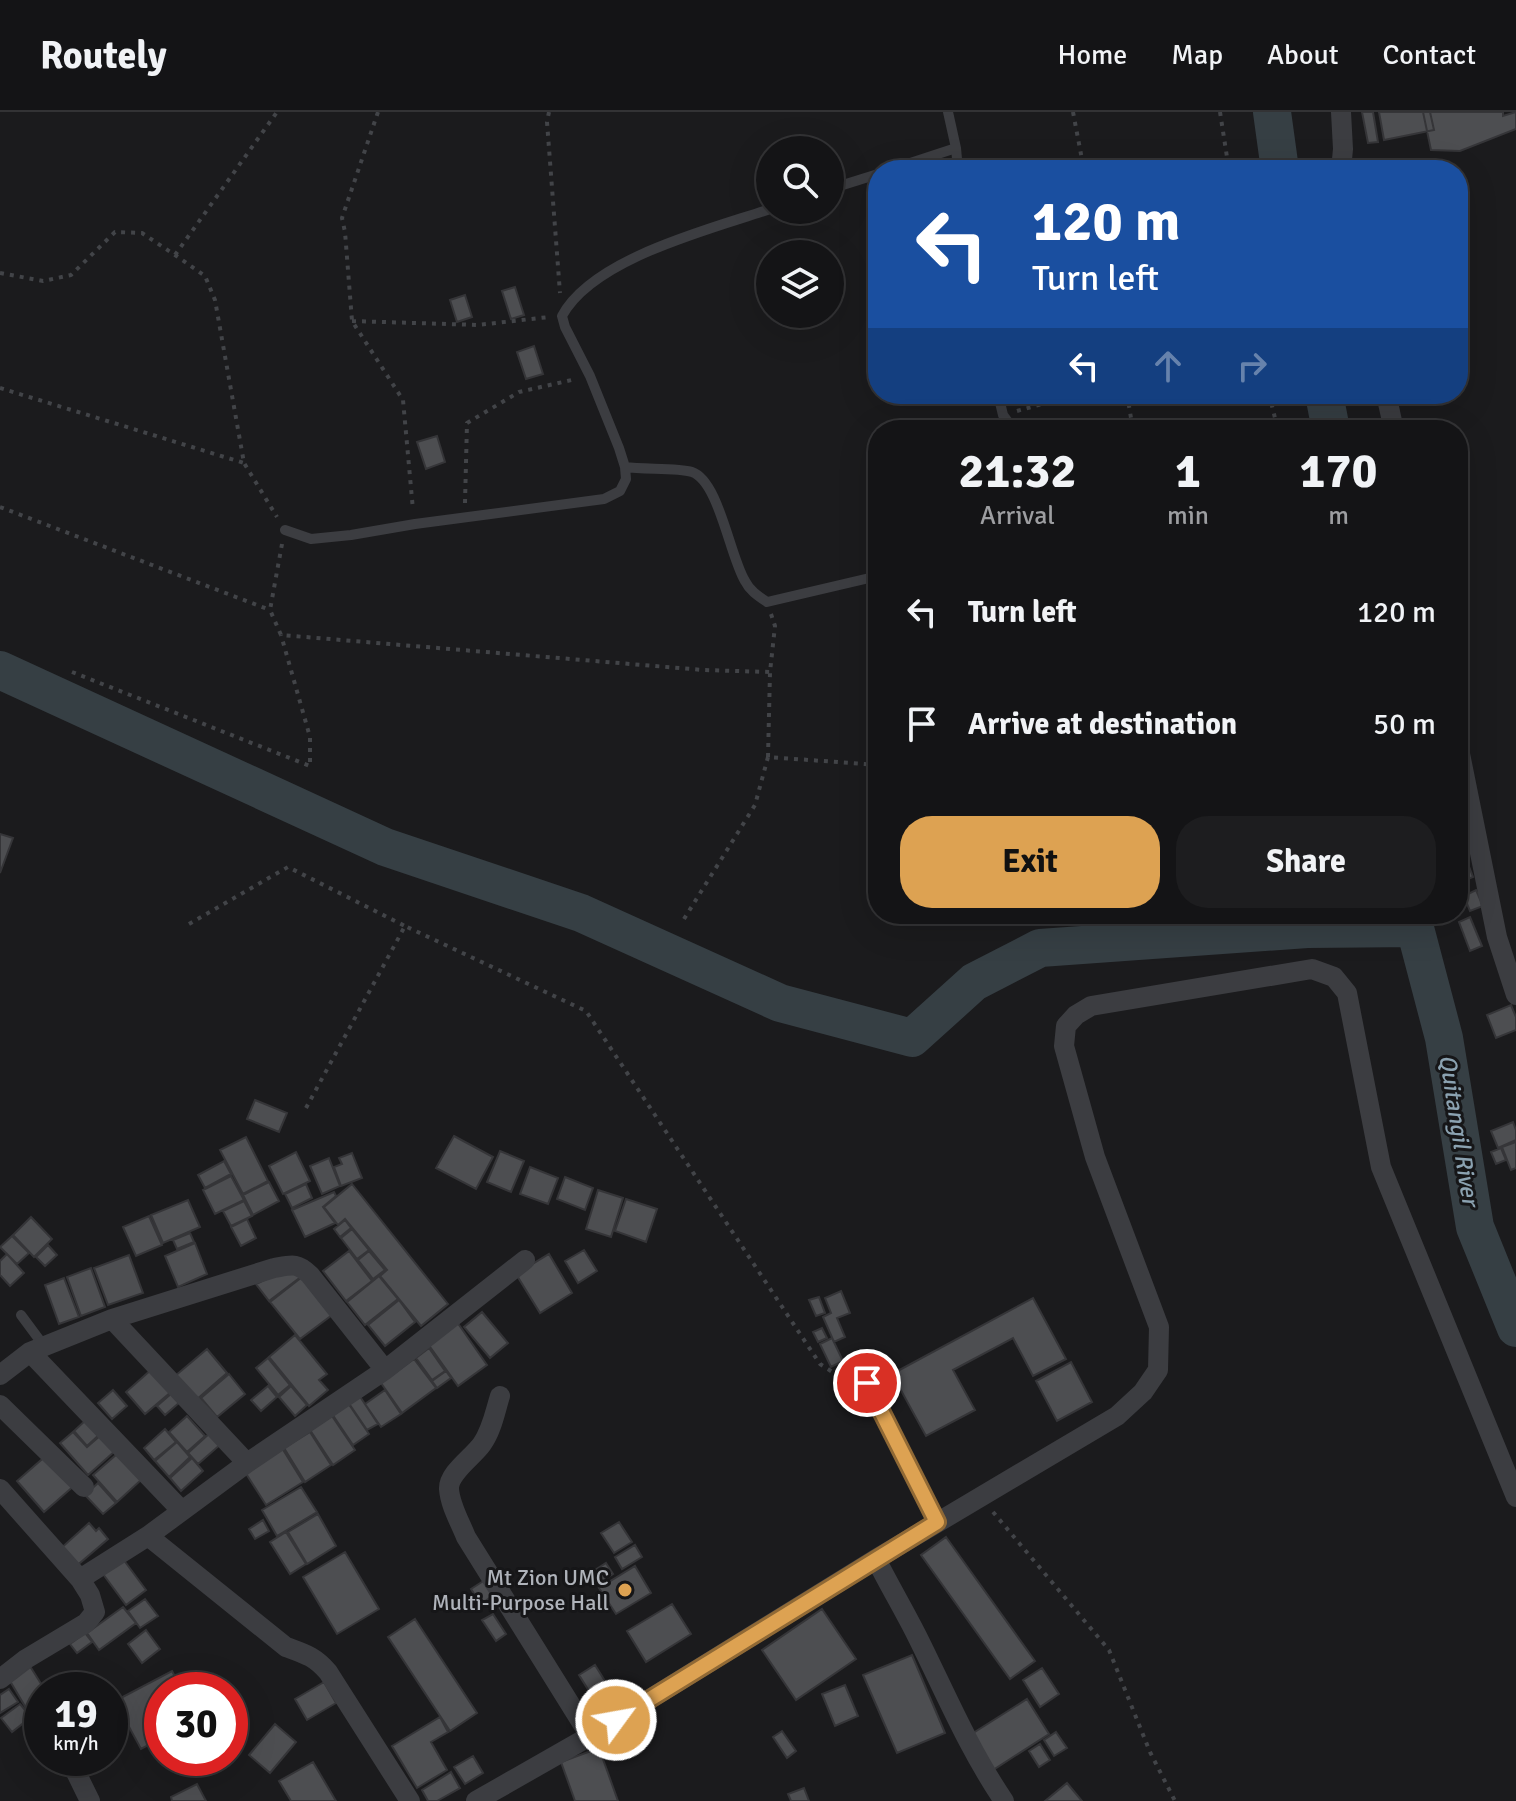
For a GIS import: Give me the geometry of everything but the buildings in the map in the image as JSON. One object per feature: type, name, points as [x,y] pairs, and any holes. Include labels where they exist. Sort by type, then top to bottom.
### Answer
[{"type":"street","points":[[1341,112],[1342,160]]},
{"type":"street","points":[[1468,793],[1497,937],[1516,995]]},
{"type":"street","points":[[476,1801],[590,1736],[876,1559],[1117,1416],[1143,1392],[1158,1370],[1159,1327],[1095,1157],[1064,1046],[1066,1026],[1091,1006],[1312,969],[1334,977],[1347,993],[1381,1167],[1516,1497]]},
{"type":"street","points":[[80,1579],[148,1536],[247,1463],[385,1370],[525,1260]]},
{"type":"street","points":[[0,1375],[37,1349],[112,1319],[274,1268],[295,1265],[310,1275],[385,1370]]},
{"type":"street","points":[[112,1319],[247,1463]]},
{"type":"street","points":[[37,1349],[182,1511]]},
{"type":"street","points":[[500,1396],[483,1443],[452,1476],[448,1487],[466,1537],[590,1736]]},
{"type":"street","points":[[0,1405],[84,1487]]},
{"type":"street","points":[[0,1489],[80,1579],[90,1595],[95,1612],[86,1623],[26,1659],[0,1679]]},
{"type":"street","points":[[148,1536],[286,1647],[309,1654],[319,1662],[410,1801]]},
{"type":"street","points":[[876,1559],[917,1636],[947,1703],[984,1772],[1004,1801]]},
{"type":"street","points":[[78,1776],[90,1801]]},
{"type":"lane","points":[[948,112],[957,160]]},
{"type":"lane","points":[[919,160],[956,148]]},
{"type":"lane","points":[[844,185],[868,177]]},
{"type":"lane","points":[[285,530],[311,539],[351,535],[604,499],[620,491],[626,479],[619,448],[562,316],[586,287],[632,258],[756,214]]},
{"type":"lane","points":[[1000,404],[1007,420]]},
{"type":"lane","points":[[625,467],[689,471],[700,475],[712,493],[744,580],[755,595],[767,602],[868,578]]},
{"type":"lane","points":[[21,1315],[37,1349]]},
{"type":"lane","points":[[867,1383],[937,1522]]},
{"type":"path","points":[[175,255],[277,112]]},
{"type":"path","points":[[378,112],[342,218],[352,321],[403,400],[415,524]]},
{"type":"path","points":[[352,321],[478,325],[562,316],[547,122],[549,112]]},
{"type":"path","points":[[1073,112],[1082,160]]},
{"type":"path","points":[[1220,112],[1227,160]]},
{"type":"path","points":[[0,273],[43,281],[71,275],[115,232],[142,233],[205,276],[215,300],[244,463],[285,530],[270,610],[281,635],[310,737],[310,766],[72,672]]},
{"type":"path","points":[[465,518],[467,423],[519,392],[590,376]]},
{"type":"path","points":[[0,388],[244,463]]},
{"type":"path","points":[[1003,415],[1042,404]]},
{"type":"path","points":[[0,507],[270,610]]},
{"type":"path","points":[[684,919],[755,805],[768,757],[770,672],[775,626],[767,602]]},
{"type":"path","points":[[281,635],[703,670],[770,672]]},
{"type":"path","points":[[768,757],[868,764]]},
{"type":"path","points":[[189,924],[288,867],[586,1011],[820,1364],[848,1382],[867,1383]]},
{"type":"path","points":[[306,1108],[405,926]]},
{"type":"path","points":[[980,1497],[1109,1650],[1150,1752],[1175,1801]]},
{"type":"waterway","points":[[1272,112],[1279,160]]},
{"type":"waterway","points":[[1326,404],[1329,420]]},
{"type":"waterway","points":[[0,670],[385,847],[581,913],[780,1003],[912,1038],[974,982],[1040,948],[1307,929],[1415,928]]},
{"type":"waterway","name":"Quitangil River","points":[[1414,924],[1444,1038],[1475,1227],[1516,1328]]},
{"type":"place","name":"Mt Zion UMC Multi-Purpose Hall","points":[[625,1590]]},
{"type":"route","points":[[616,1720],[937,1522],[867,1383]]}]
